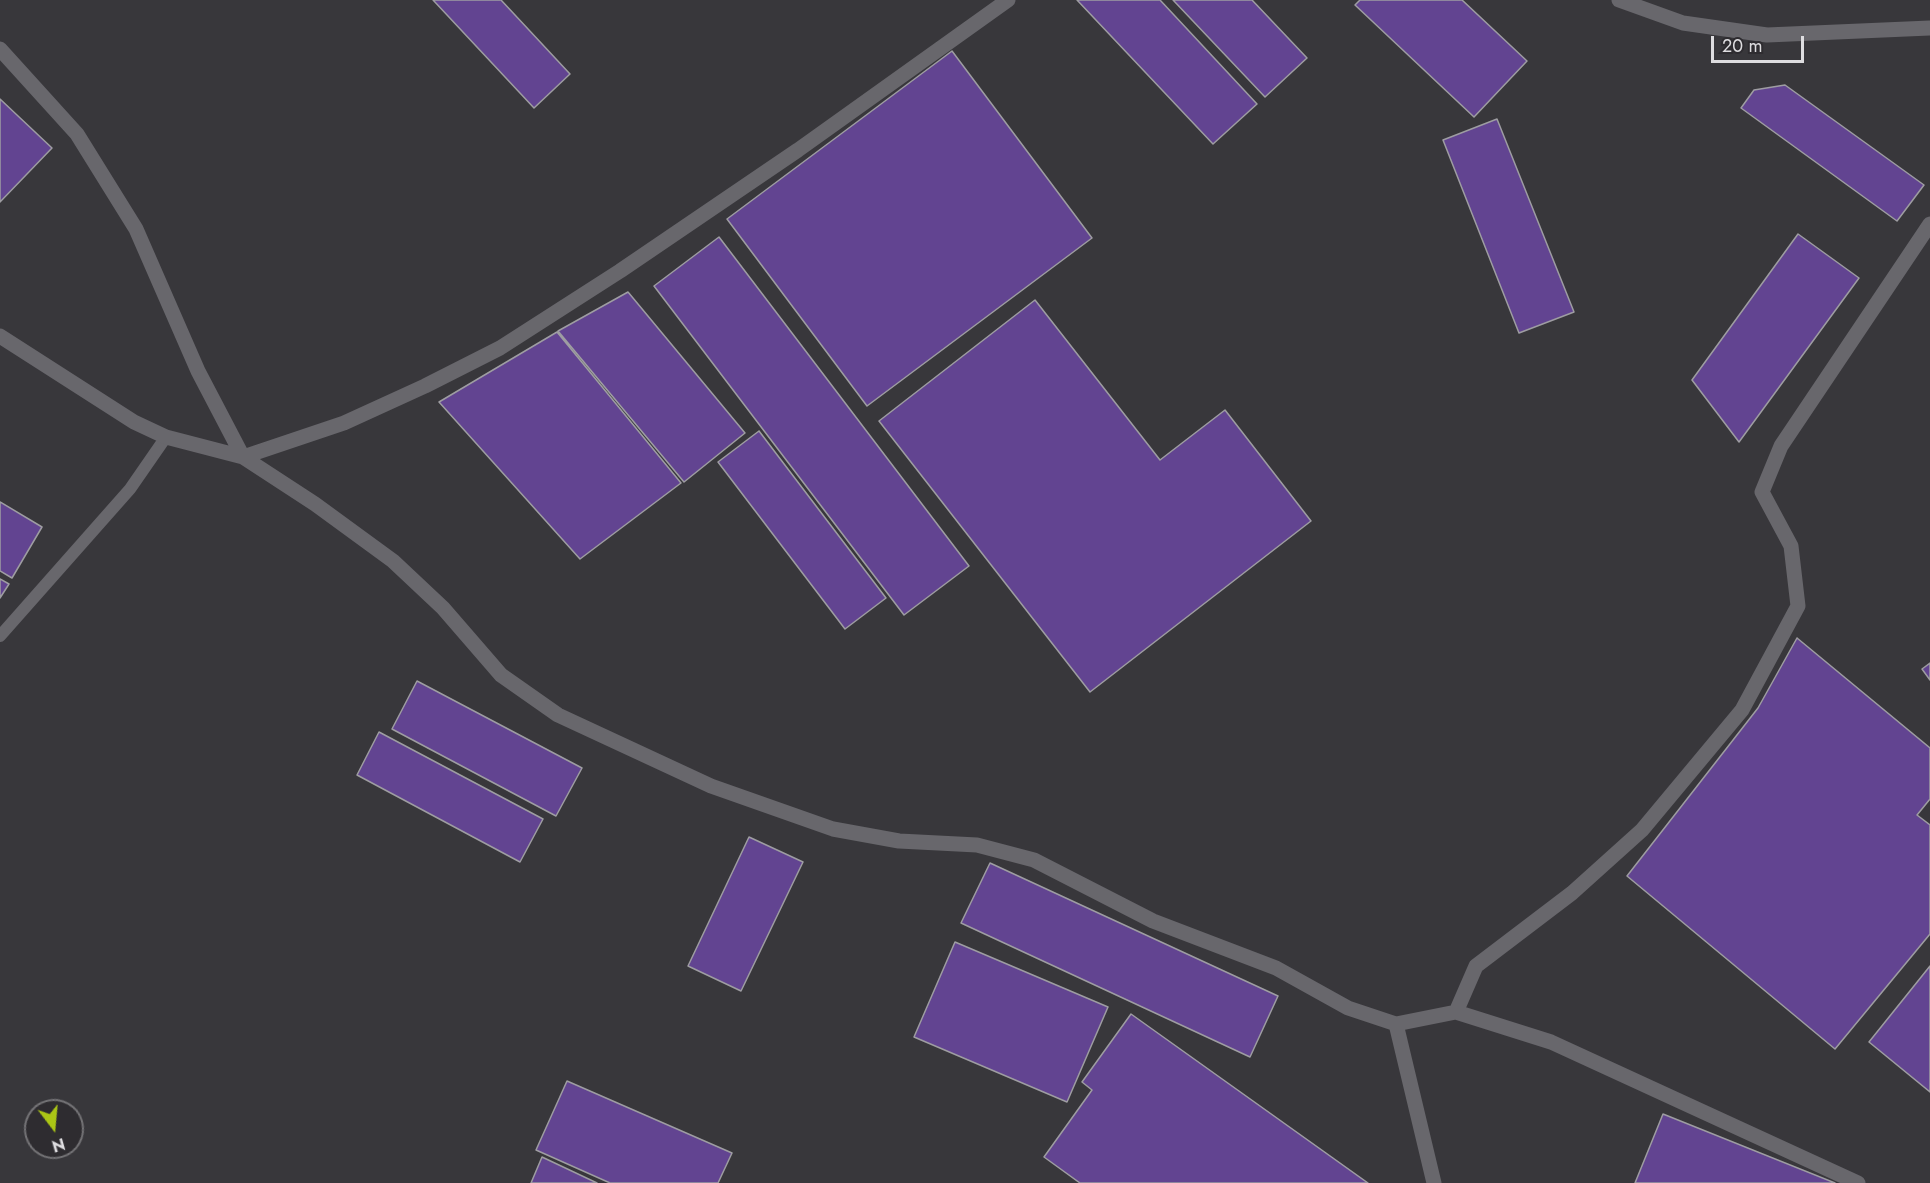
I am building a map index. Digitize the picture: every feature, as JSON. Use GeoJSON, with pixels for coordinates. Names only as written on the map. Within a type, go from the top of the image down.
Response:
{"type":"FeatureCollection","features":[{"type":"Feature","properties":{"kind":"street"},"geometry":{"type":"LineString","coordinates":[[243,457],[344,423],[500,348],[620,271],[798,150],[1008,0]]}},
{"type":"Feature","properties":{"kind":"street"},"geometry":{"type":"LineString","coordinates":[[1619,0],[1683,23],[1767,35],[1930,28]]}},
{"type":"Feature","properties":{"kind":"street"},"geometry":{"type":"LineString","coordinates":[[0,49],[77,134],[136,229],[198,371],[243,457]]}},
{"type":"Feature","properties":{"kind":"street"},"geometry":{"type":"LineString","coordinates":[[1456,1012],[1476,966],[1572,893],[1642,830],[1742,710],[1798,606],[1791,546],[1762,492],[1781,446],[1930,224]]}},
{"type":"Feature","properties":{"kind":"street"},"geometry":{"type":"LineString","coordinates":[[0,336],[134,422],[166,437],[243,457],[315,504],[393,561],[443,608],[501,675],[558,715],[711,786],[832,829],[899,841],[977,845],[1034,860],[1153,921],[1276,968],[1348,1008],[1396,1024],[1456,1012],[1551,1042],[1858,1183]]}},
{"type":"Feature","properties":{"kind":"street"},"geometry":{"type":"LineString","coordinates":[[1396,1024],[1434,1183]]}},
{"type":"Feature","properties":{"kind":"lane"},"geometry":{"type":"LineString","coordinates":[[0,636],[130,489],[166,437]]}},
{"type":"Feature","properties":{"kind":"building"},"geometry":{"type":"Polygon","coordinates":[[[433,0],[501,0],[570,74],[534,108],[433,0]]]}},
{"type":"Feature","properties":{"kind":"building"},"geometry":{"type":"Polygon","coordinates":[[[1077,0],[1160,0],[1257,104],[1213,144],[1077,0]]]}},
{"type":"Feature","properties":{"kind":"building"},"geometry":{"type":"Polygon","coordinates":[[[1173,0],[1252,0],[1307,58],[1265,97],[1173,0]]]}},
{"type":"Feature","properties":{"kind":"building"},"geometry":{"type":"Polygon","coordinates":[[[1360,0],[1462,0],[1527,61],[1474,117],[1355,5],[1360,0]]]}},
{"type":"Feature","properties":{"kind":"building"},"geometry":{"type":"Polygon","coordinates":[[[952,51],[1092,238],[867,406],[727,219],[952,51]]]}},
{"type":"Feature","properties":{"kind":"building"},"geometry":{"type":"Polygon","coordinates":[[[1785,85],[1924,185],[1897,221],[1741,108],[1754,90],[1785,85]]]}},
{"type":"Feature","properties":{"kind":"building"},"geometry":{"type":"Polygon","coordinates":[[[0,99],[52,148],[0,202],[0,99]]]}},
{"type":"Feature","properties":{"kind":"building"},"geometry":{"type":"Polygon","coordinates":[[[1497,119],[1574,312],[1519,333],[1443,140],[1497,119]]]}},
{"type":"Feature","properties":{"kind":"building"},"geometry":{"type":"Polygon","coordinates":[[[1798,234],[1859,278],[1739,442],[1692,380],[1798,234]]]}},
{"type":"Feature","properties":{"kind":"building"},"geometry":{"type":"Polygon","coordinates":[[[719,237],[969,566],[904,615],[654,286],[719,237]]]}},
{"type":"Feature","properties":{"kind":"building"},"geometry":{"type":"Polygon","coordinates":[[[628,292],[745,433],[684,482],[558,331],[628,292]]]}},
{"type":"Feature","properties":{"kind":"building"},"geometry":{"type":"Polygon","coordinates":[[[1035,300],[1160,460],[1225,410],[1311,521],[1090,692],[879,421],[1035,300]]]}},
{"type":"Feature","properties":{"kind":"building"},"geometry":{"type":"Polygon","coordinates":[[[557,332],[681,483],[580,559],[439,402],[557,332]]]}},
{"type":"Feature","properties":{"kind":"building"},"geometry":{"type":"Polygon","coordinates":[[[759,431],[886,598],[845,629],[718,462],[759,431]]]}},
{"type":"Feature","properties":{"kind":"building"},"geometry":{"type":"Polygon","coordinates":[[[0,502],[42,527],[12,578],[0,571],[0,502]]]}},
{"type":"Feature","properties":{"kind":"building"},"geometry":{"type":"Polygon","coordinates":[[[0,579],[9,584],[0,598],[0,579]]]}},
{"type":"Feature","properties":{"kind":"building"},"geometry":{"type":"Polygon","coordinates":[[[1797,638],[1930,748],[1930,799],[1917,815],[1930,825],[1930,934],[1835,1049],[1627,876],[1758,708],[1797,638]]]}},
{"type":"Feature","properties":{"kind":"building"},"geometry":{"type":"Polygon","coordinates":[[[1930,663],[1930,680],[1922,669],[1930,663]]]}},
{"type":"Feature","properties":{"kind":"building"},"geometry":{"type":"Polygon","coordinates":[[[417,681],[582,768],[556,816],[392,729],[417,681]]]}},
{"type":"Feature","properties":{"kind":"building"},"geometry":{"type":"Polygon","coordinates":[[[379,732],[543,819],[520,862],[357,775],[379,732]]]}},
{"type":"Feature","properties":{"kind":"building"},"geometry":{"type":"Polygon","coordinates":[[[749,837],[803,862],[741,991],[688,966],[749,837]]]}},
{"type":"Feature","properties":{"kind":"building"},"geometry":{"type":"Polygon","coordinates":[[[990,863],[1278,996],[1250,1057],[961,923],[990,863]]]}},
{"type":"Feature","properties":{"kind":"building"},"geometry":{"type":"Polygon","coordinates":[[[955,942],[1108,1007],[1067,1102],[914,1037],[955,942]]]}},
{"type":"Feature","properties":{"kind":"building"},"geometry":{"type":"Polygon","coordinates":[[[1930,966],[1930,1092],[1869,1042],[1930,966]]]}},
{"type":"Feature","properties":{"kind":"building"},"geometry":{"type":"Polygon","coordinates":[[[1131,1014],[1368,1183],[1080,1183],[1044,1157],[1092,1090],[1082,1082],[1131,1014]]]}},
{"type":"Feature","properties":{"kind":"building"},"geometry":{"type":"Polygon","coordinates":[[[567,1081],[732,1153],[718,1183],[610,1183],[536,1150],[567,1081]]]}},
{"type":"Feature","properties":{"kind":"building"},"geometry":{"type":"Polygon","coordinates":[[[1663,1114],[1835,1183],[1635,1183],[1663,1114]]]}},
{"type":"Feature","properties":{"kind":"building"},"geometry":{"type":"Polygon","coordinates":[[[542,1157],[597,1183],[531,1183],[542,1157]]]}}]}
